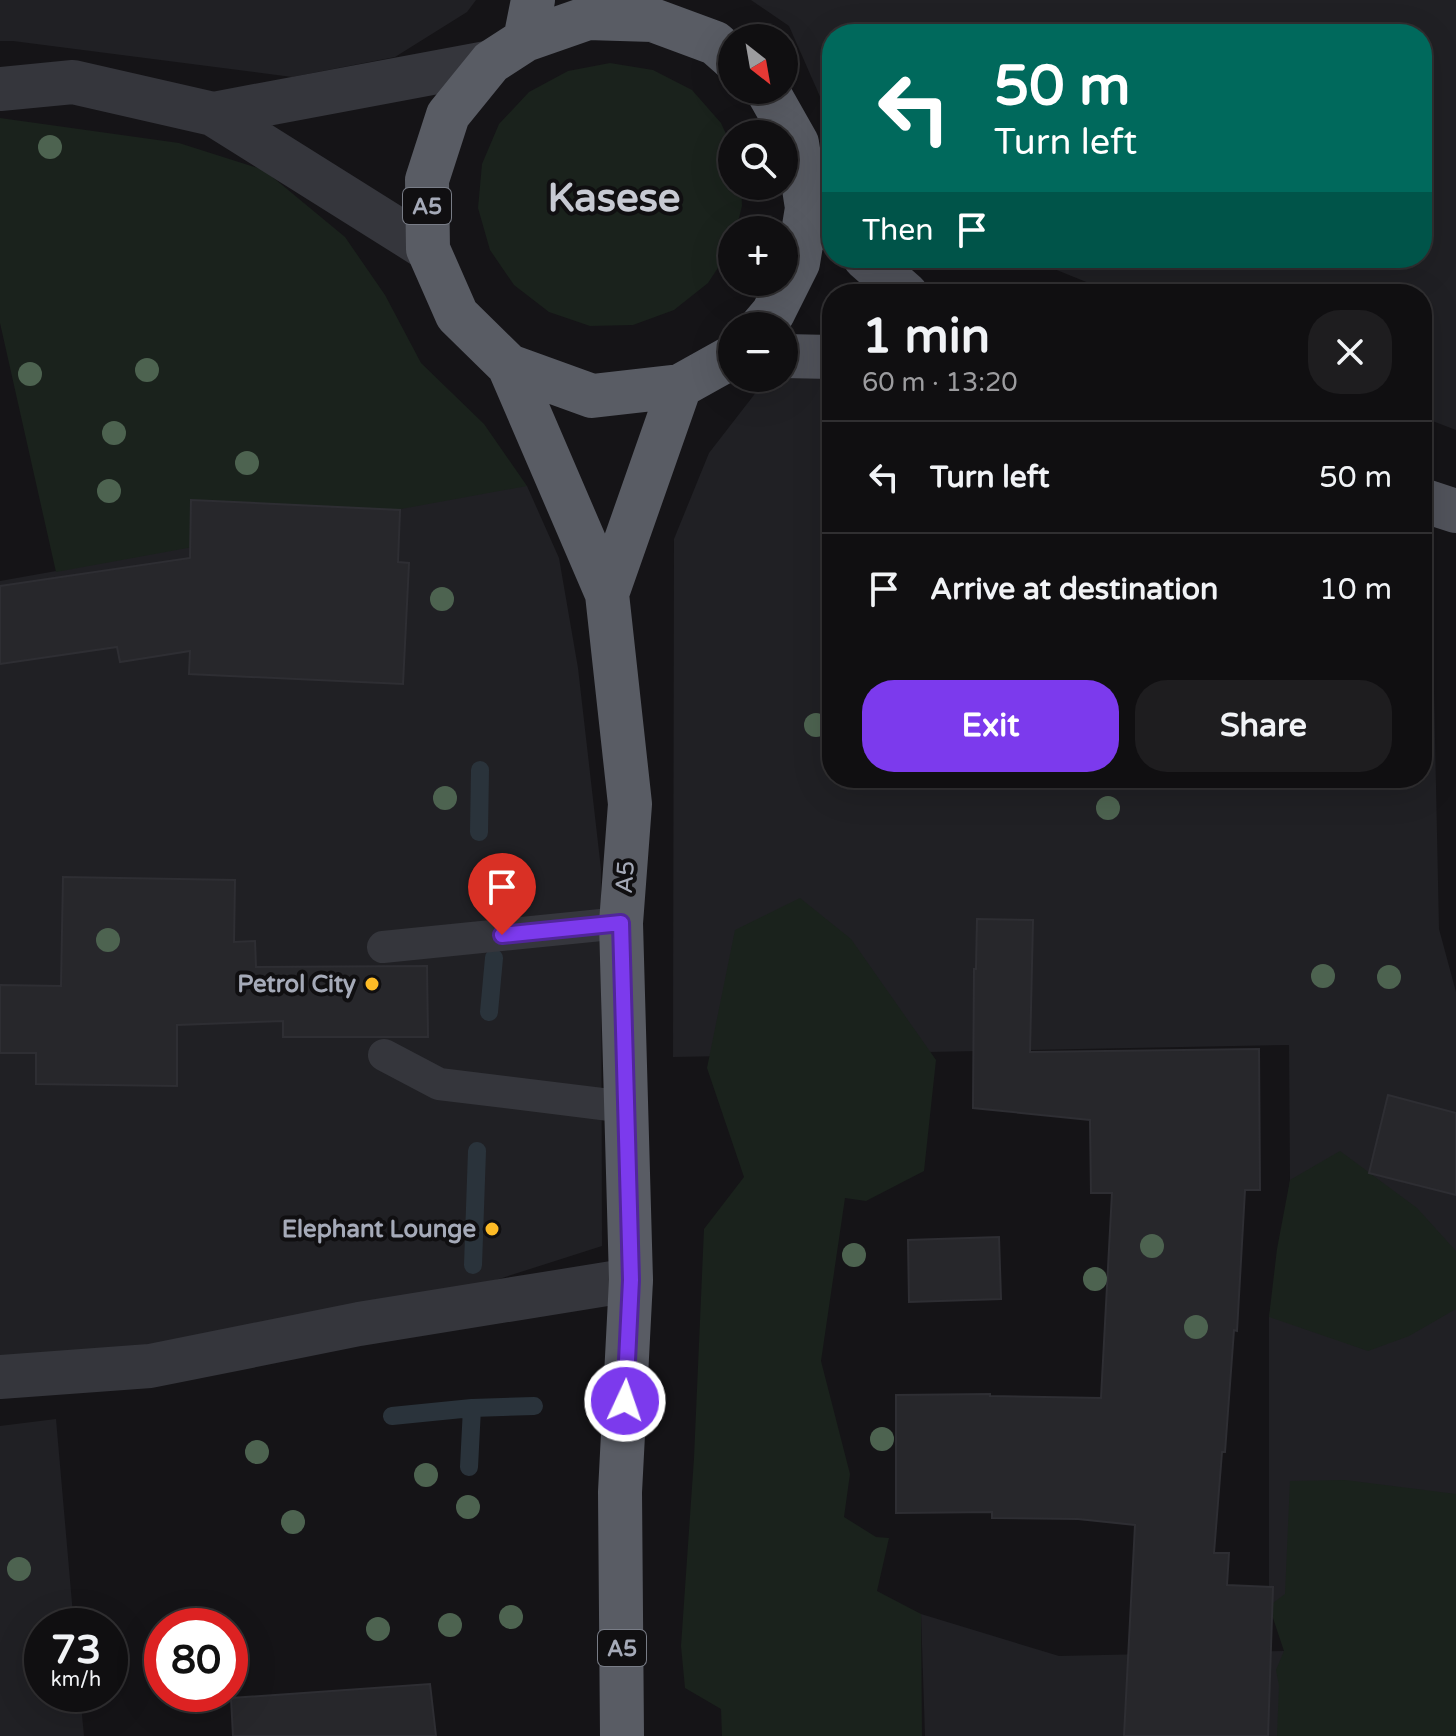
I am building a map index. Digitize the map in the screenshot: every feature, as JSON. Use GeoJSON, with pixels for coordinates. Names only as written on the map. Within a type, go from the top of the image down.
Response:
{"type":"FeatureCollection","features":[{"type":"Feature","properties":{"kind":"highway"},"geometry":{"type":"LineString","coordinates":[[686,0],[718,42]]}},
{"type":"Feature","properties":{"kind":"highway"},"geometry":{"type":"LineString","coordinates":[[516,34],[588,18],[653,20],[718,47]]}},
{"type":"Feature","properties":{"kind":"highway","name":"A5"},"geometry":{"type":"LineString","coordinates":[[516,34],[448,115],[427,180],[428,249],[457,315],[509,366],[607,594],[630,804],[621,923],[631,1280],[620,1492],[622,1736]]}},
{"type":"Feature","properties":{"kind":"highway"},"geometry":{"type":"LineString","coordinates":[[774,312],[820,219],[797,143],[775,104]]}},
{"type":"Feature","properties":{"kind":"highway","name":"A5"},"geometry":{"type":"LineString","coordinates":[[509,366],[592,396],[680,386],[718,365]]}},
{"type":"Feature","properties":{"kind":"highway","name":"A5"},"geometry":{"type":"LineString","coordinates":[[607,594],[680,386]]}},
{"type":"Feature","properties":{"kind":"main road"},"geometry":{"type":"LineString","coordinates":[[876,268],[895,284]]}},
{"type":"Feature","properties":{"kind":"main road"},"geometry":{"type":"LineString","coordinates":[[798,356],[822,357]]}},
{"type":"Feature","properties":{"kind":"main road"},"geometry":{"type":"LineString","coordinates":[[1432,503],[1456,511]]}},
{"type":"Feature","properties":{"kind":"street"},"geometry":{"type":"LineString","coordinates":[[213,114],[516,34]]}},
{"type":"Feature","properties":{"kind":"street"},"geometry":{"type":"LineString","coordinates":[[0,89],[73,82],[213,114],[428,249]]}},
{"type":"Feature","properties":{"kind":"street"},"geometry":{"type":"LineString","coordinates":[[0,1377],[150,1366],[359,1324],[631,1280]]}},
{"type":"Feature","properties":{"kind":"lane"},"geometry":{"type":"LineString","coordinates":[[383,947],[621,923]]}},
{"type":"Feature","properties":{"kind":"lane"},"geometry":{"type":"LineString","coordinates":[[384,1055],[439,1084],[626,1107]]}},
{"type":"Feature","properties":{"kind":"shaded area"},"geometry":{"type":"Polygon","coordinates":[[[0,0],[476,0],[467,12],[395,57],[292,77],[0,41],[0,0]]]}},
{"type":"Feature","properties":{"kind":"shaded area"},"geometry":{"type":"Polygon","coordinates":[[[751,0],[1456,0],[1456,430],[1432,421],[1432,284],[1091,284],[1052,268],[1432,268],[1432,24],[822,24],[822,101],[798,47],[798,24],[786,24],[751,0]]]}},
{"type":"Feature","properties":{"kind":"shaded area"},"geometry":{"type":"Polygon","coordinates":[[[610,63],[653,70],[692,90],[718,120],[718,200],[742,200],[740,216],[718,216],[718,268],[708,283],[674,310],[633,325],[590,326],[549,312],[514,285],[490,250],[478,208],[482,164],[499,124],[529,92],[568,71],[610,63]]]}},
{"type":"Feature","properties":{"kind":"shaded area"},"geometry":{"type":"Polygon","coordinates":[[[0,118],[179,143],[264,170],[345,237],[385,295],[421,363],[484,424],[527,486],[56,572],[0,323],[0,118]]]}},
{"type":"Feature","properties":{"kind":"shaded area"},"geometry":{"type":"Polygon","coordinates":[[[822,361],[822,788],[1432,788],[1432,595],[1439,929],[1456,992],[1456,1595],[1269,1606],[1269,1317],[1290,1180],[1289,1045],[673,1057],[674,539],[709,453],[756,392],[798,392],[798,372],[822,361]]]}},
{"type":"Feature","properties":{"kind":"shaded area"},"geometry":{"type":"Polygon","coordinates":[[[527,486],[559,558],[578,668],[601,869],[602,1246],[214,1370],[0,1364],[0,581],[56,571],[187,487],[527,486]]]}},
{"type":"Feature","properties":{"kind":"shaded area"},"geometry":{"type":"Polygon","coordinates":[[[800,898],[851,939],[936,1060],[924,1171],[866,1201],[845,1198],[821,1361],[850,1474],[844,1517],[876,1537],[889,1538],[877,1591],[921,1614],[922,1736],[722,1736],[721,1709],[685,1688],[681,1646],[694,1458],[704,1229],[744,1177],[707,1068],[735,930],[800,898]]]}},
{"type":"Feature","properties":{"kind":"shaded area"},"geometry":{"type":"Polygon","coordinates":[[[1340,1151],[1417,1208],[1456,1251],[1456,1309],[1409,1336],[1368,1351],[1269,1317],[1290,1180],[1340,1151]]]}},
{"type":"Feature","properties":{"kind":"shaded area"},"geometry":{"type":"Polygon","coordinates":[[[56,1419],[72,1608],[24,1608],[24,1712],[82,1712],[84,1736],[0,1736],[0,1426],[56,1419]]]}},
{"type":"Feature","properties":{"kind":"shaded area"},"geometry":{"type":"Polygon","coordinates":[[[1345,1480],[1456,1494],[1456,1736],[1277,1736],[1279,1686],[1276,1670],[1284,1651],[1269,1606],[1285,1594],[1290,1481],[1345,1480]]]}},
{"type":"Feature","properties":{"kind":"shaded area"},"geometry":{"type":"Polygon","coordinates":[[[921,1614],[1059,1656],[1284,1651],[1280,1736],[925,1736],[921,1614]]]}},
{"type":"Feature","properties":{"kind":"building"},"geometry":{"type":"Polygon","coordinates":[[[191,500],[400,510],[398,562],[409,563],[403,684],[189,674],[190,651],[120,662],[117,647],[0,664],[0,586],[190,558],[191,500]]]}},
{"type":"Feature","properties":{"kind":"building"},"geometry":{"type":"Polygon","coordinates":[[[63,877],[235,880],[234,942],[255,941],[256,967],[427,966],[428,1037],[283,1037],[283,1021],[177,1025],[177,1086],[36,1084],[36,1053],[0,1053],[0,985],[61,986],[63,877]]]}},
{"type":"Feature","properties":{"kind":"building"},"geometry":{"type":"Polygon","coordinates":[[[977,919],[1033,920],[1030,1052],[1259,1049],[1260,1190],[1245,1190],[1237,1331],[1234,1330],[1214,1553],[1229,1553],[1227,1585],[1273,1587],[1268,1736],[1124,1736],[1135,1525],[1078,1519],[992,1518],[992,1512],[896,1513],[896,1395],[1101,1398],[1112,1193],[1091,1193],[1090,1120],[973,1108],[977,919]]]}},
{"type":"Feature","properties":{"kind":"building"},"geometry":{"type":"Polygon","coordinates":[[[1388,1095],[1456,1113],[1456,1195],[1369,1173],[1388,1095]]]}},
{"type":"Feature","properties":{"kind":"building"},"geometry":{"type":"Polygon","coordinates":[[[999,1237],[1001,1299],[909,1302],[908,1240],[999,1237]]]}},
{"type":"Feature","properties":{"kind":"building"},"geometry":{"type":"Polygon","coordinates":[[[430,1684],[436,1736],[233,1736],[232,1712],[248,1712],[248,1697],[430,1684]]]}},
{"type":"Feature","properties":{"kind":"waterway"},"geometry":{"type":"LineString","coordinates":[[479,832],[480,770]]}},
{"type":"Feature","properties":{"kind":"waterway"},"geometry":{"type":"LineString","coordinates":[[489,1012],[494,958]]}},
{"type":"Feature","properties":{"kind":"waterway"},"geometry":{"type":"LineString","coordinates":[[473,1265],[477,1151]]}},
{"type":"Feature","properties":{"kind":"waterway"},"geometry":{"type":"LineString","coordinates":[[392,1416],[534,1406]]}},
{"type":"Feature","properties":{"kind":"waterway"},"geometry":{"type":"LineString","coordinates":[[469,1467],[472,1408]]}},
{"type":"Feature","properties":{"kind":"place","name":"Petrol City"},"geometry":{"type":"Point","coordinates":[372,984]}},
{"type":"Feature","properties":{"kind":"place","name":"Elephant Lounge"},"geometry":{"type":"Point","coordinates":[492,1229]}},
{"type":"Feature","properties":{"kind":"district","name":"Kasese"},"geometry":{"type":"Point","coordinates":[614,197]}},
{"type":"Feature","properties":{"kind":"route"},"geometry":{"type":"LineString","coordinates":[[502,935],[621,923],[631,1280],[625,1401]]}}]}
